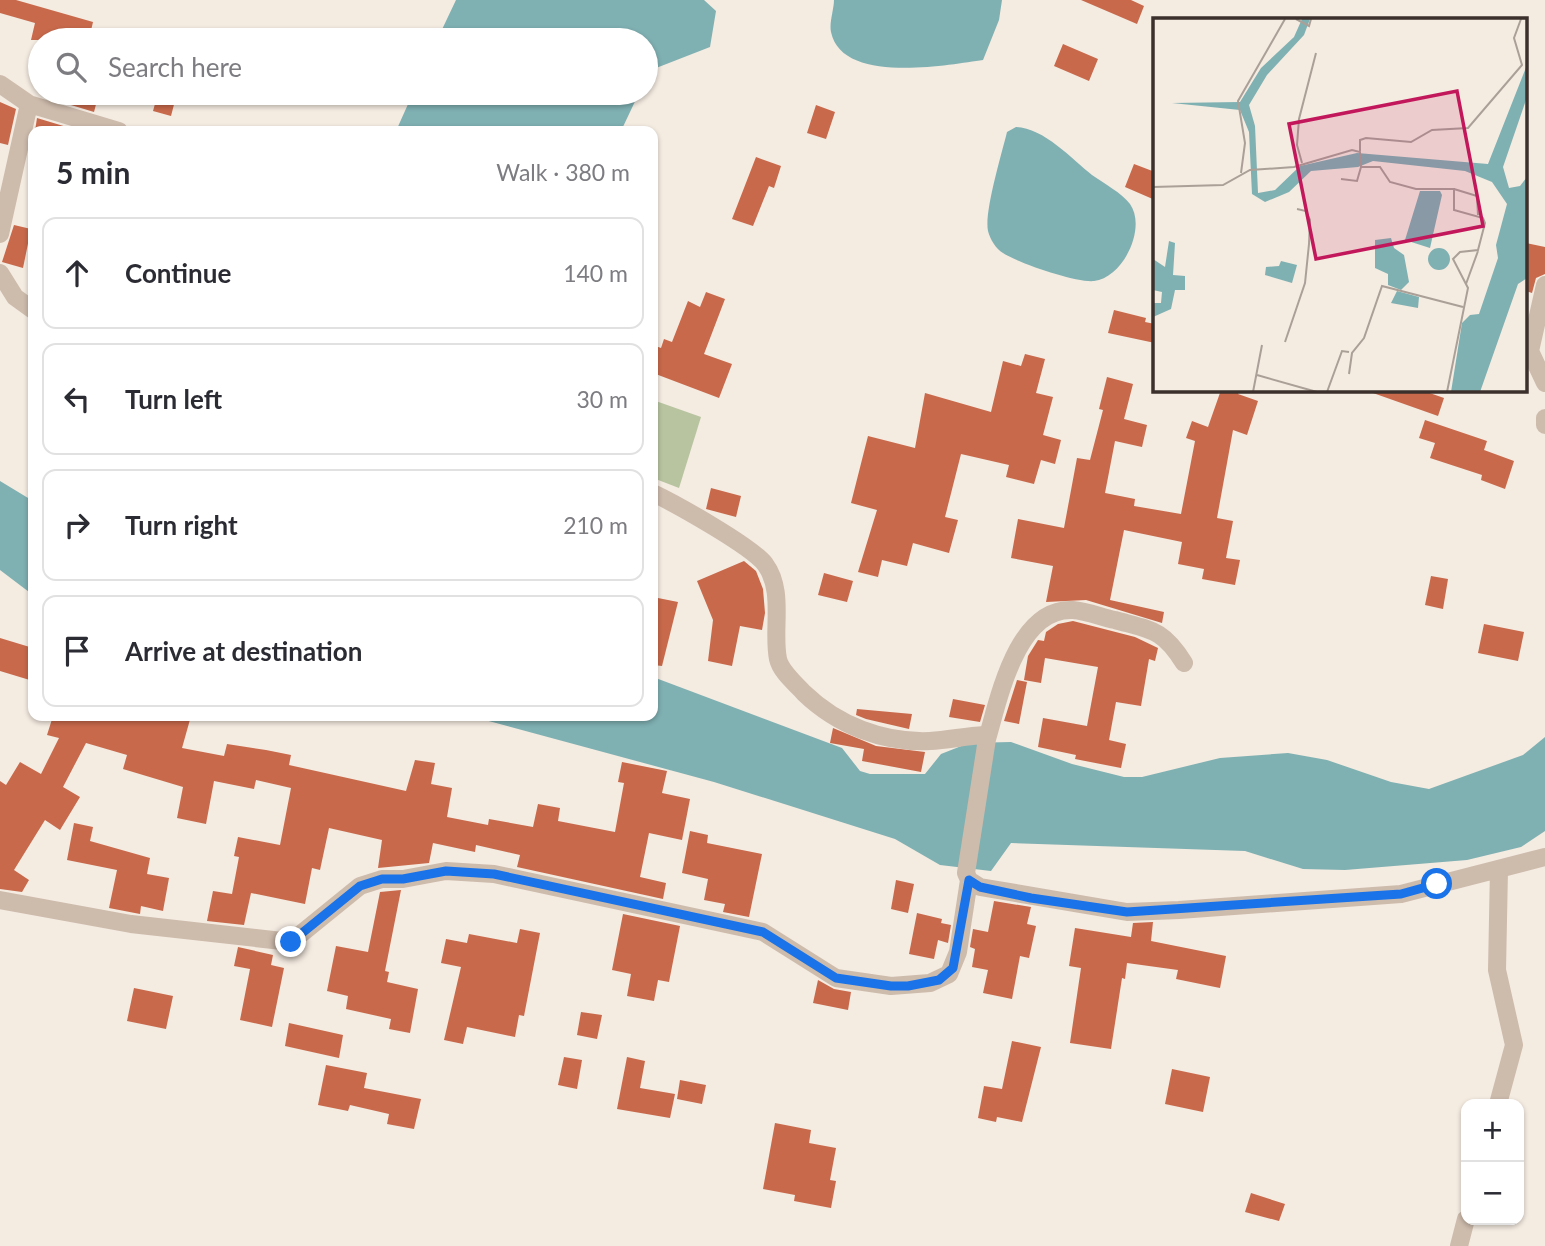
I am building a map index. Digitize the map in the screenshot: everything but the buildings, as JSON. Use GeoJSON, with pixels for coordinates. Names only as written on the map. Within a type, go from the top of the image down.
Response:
{"type":"FeatureCollection","features":[{"type":"Feature","properties":{"kind":"street"},"geometry":{"type":"LineString","coordinates":[[0,84],[28,103]]}},
{"type":"Feature","properties":{"kind":"street"},"geometry":{"type":"LineString","coordinates":[[0,234],[29,105]]}},
{"type":"Feature","properties":{"kind":"street"},"geometry":{"type":"LineString","coordinates":[[32,105],[102,126]]}},
{"type":"Feature","properties":{"kind":"street"},"geometry":{"type":"LineString","coordinates":[[0,273],[15,297],[28,306]]}},
{"type":"Feature","properties":{"kind":"street"},"geometry":{"type":"LineString","coordinates":[[1545,285],[1530,351],[1545,383]]}},
{"type":"Feature","properties":{"kind":"street"},"geometry":{"type":"LineString","coordinates":[[1545,418],[1545,425]]}},
{"type":"Feature","properties":{"kind":"street"},"geometry":{"type":"LineString","coordinates":[[658,496],[751,550],[767,566],[777,601],[778,661],[789,678],[831,715],[867,732],[896,739],[930,741],[984,735],[987,740]]}},
{"type":"Feature","properties":{"kind":"street"},"geometry":{"type":"LineString","coordinates":[[0,900],[131,924],[291,942],[360,886],[382,879],[403,879],[446,871],[494,874],[763,932],[836,978],[891,986],[930,983],[949,974],[958,952],[987,740],[1021,642],[1044,617],[1073,610],[1163,634],[1184,663]]}},
{"type":"Feature","properties":{"kind":"street"},"geometry":{"type":"LineString","coordinates":[[968,877],[980,887],[1031,898],[1127,912],[1401,894],[1545,857]]}},
{"type":"Feature","properties":{"kind":"street"},"geometry":{"type":"LineString","coordinates":[[1499,869],[1497,970],[1514,1045],[1499,1099]]}},
{"type":"Feature","properties":{"kind":"street"},"geometry":{"type":"LineString","coordinates":[[1459,1246],[1464,1225]]}},
{"type":"Feature","properties":{"kind":"green space"},"geometry":{"type":"Polygon","coordinates":[[[658,402],[701,417],[679,488],[658,480],[658,402]]]}},
{"type":"Feature","properties":{"kind":"water"},"geometry":{"type":"Polygon","coordinates":[[[456,0],[704,0],[716,11],[710,47],[658,67],[658,28],[443,28],[456,0]]]}},
{"type":"Feature","properties":{"kind":"water"},"geometry":{"type":"Polygon","coordinates":[[[834,0],[1002,0],[999,20],[983,60],[898,68],[854,59],[839,49],[831,32],[834,0]]]}},
{"type":"Feature","properties":{"kind":"water"},"geometry":{"type":"Polygon","coordinates":[[[408,105],[633,105],[623,126],[398,126],[408,105]]]}},
{"type":"Feature","properties":{"kind":"water"},"geometry":{"type":"Polygon","coordinates":[[[1016,127],[1047,138],[1130,204],[1135,214],[1134,238],[1123,262],[1105,278],[1086,281],[1048,272],[1003,253],[992,240],[987,222],[991,197],[1007,132],[1016,127]]]}},
{"type":"Feature","properties":{"kind":"water"},"geometry":{"type":"Polygon","coordinates":[[[0,481],[28,498],[28,591],[0,570],[0,481]]]}},
{"type":"Feature","properties":{"kind":"water"},"geometry":{"type":"Polygon","coordinates":[[[658,679],[842,748],[860,771],[870,774],[925,774],[941,754],[969,743],[1011,742],[1072,764],[1124,777],[1142,777],[1220,758],[1288,753],[1327,760],[1391,782],[1429,789],[1523,755],[1545,737],[1545,831],[1521,847],[1467,860],[1345,870],[1303,869],[1245,851],[1011,843],[991,871],[940,865],[895,839],[714,782],[488,721],[658,721],[658,679]]]}},
{"type":"Feature","properties":{"kind":"route"},"geometry":{"type":"LineString","coordinates":[[291,942],[302,936],[360,886],[382,879],[403,879],[446,871],[494,874],[763,932],[781,946],[836,978],[908,986],[939,980],[953,968],[969,880],[980,887],[1031,898],[1127,912],[1401,894],[1437,884]]}}]}
